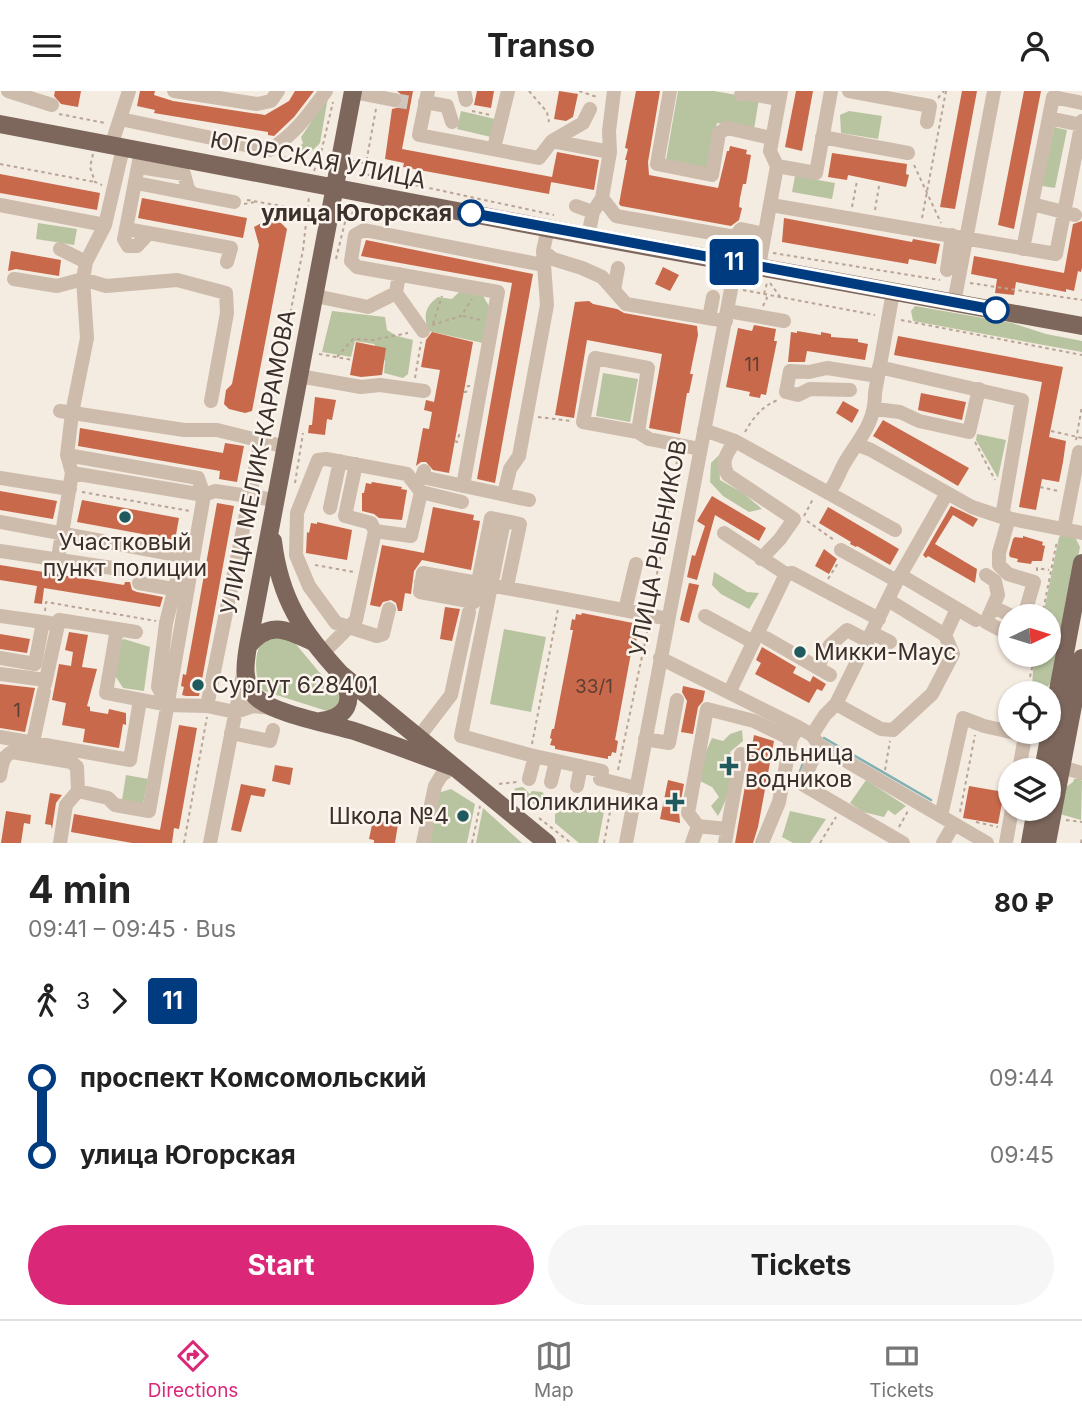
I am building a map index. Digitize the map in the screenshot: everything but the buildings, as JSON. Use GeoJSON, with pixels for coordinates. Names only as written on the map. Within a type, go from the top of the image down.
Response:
{"type":"FeatureCollection","features":[{"type":"Feature","properties":{"kind":"main road","name":"УЛИЦА МЕЛИК-КАРАМОВА"},"geometry":{"type":"LineString","coordinates":[[244,666],[299,376],[316,296],[338,216],[335,187],[353,91]]}},
{"type":"Feature","properties":{"kind":"main road","name":"ЮГОРСКАЯ УЛИЦА"},"geometry":{"type":"LineString","coordinates":[[0,124],[110,145],[140,159],[335,187],[736,263],[763,273],[893,292],[1082,326]]}},
{"type":"Feature","properties":{"kind":"main road"},"geometry":{"type":"LineString","coordinates":[[271,524],[278,575],[284,594],[317,648],[341,674],[547,843]]}},
{"type":"Feature","properties":{"kind":"main road"},"geometry":{"type":"LineString","coordinates":[[1054,681],[1082,563]]}},
{"type":"Feature","properties":{"kind":"main road"},"geometry":{"type":"LineString","coordinates":[[248,646],[261,634],[274,629],[293,633],[317,648]]}},
{"type":"Feature","properties":{"kind":"main road"},"geometry":{"type":"LineString","coordinates":[[1061,683],[1082,658]]}},
{"type":"Feature","properties":{"kind":"main road"},"geometry":{"type":"LineString","coordinates":[[244,666],[253,693],[274,708],[321,721],[392,751],[453,767]]}},
{"type":"Feature","properties":{"kind":"main road"},"geometry":{"type":"LineString","coordinates":[[321,721],[342,715],[347,707],[347,685],[341,674]]}},
{"type":"Feature","properties":{"kind":"main road"},"geometry":{"type":"LineString","coordinates":[[1030,843],[1034,821]]}},
{"type":"Feature","properties":{"kind":"main road"},"geometry":{"type":"LineString","coordinates":[[1047,843],[1048,821]]}},
{"type":"Feature","properties":{"kind":"street"},"geometry":{"type":"LineString","coordinates":[[58,558],[72,473],[67,456],[66,412],[87,338],[83,279],[86,262],[105,225],[113,190],[110,145],[129,91]]}},
{"type":"Feature","properties":{"kind":"street"},"geometry":{"type":"LineString","coordinates":[[174,91],[257,104],[271,100],[278,91]]}},
{"type":"Feature","properties":{"kind":"street"},"geometry":{"type":"LineString","coordinates":[[120,119],[270,150],[301,125],[326,91]]}},
{"type":"Feature","properties":{"kind":"street"},"geometry":{"type":"LineString","coordinates":[[353,91],[394,100]]}},
{"type":"Feature","properties":{"kind":"street"},"geometry":{"type":"LineString","coordinates":[[494,148],[508,91]]}},
{"type":"Feature","properties":{"kind":"street"},"geometry":{"type":"LineString","coordinates":[[670,91],[657,164],[712,175],[719,133],[727,128],[771,138]]}},
{"type":"Feature","properties":{"kind":"street"},"geometry":{"type":"LineString","coordinates":[[777,166],[816,173],[831,91]]}},
{"type":"Feature","properties":{"kind":"street"},"geometry":{"type":"LineString","coordinates":[[849,91],[930,106],[927,122]]}},
{"type":"Feature","properties":{"kind":"street"},"geometry":{"type":"LineString","coordinates":[[954,303],[994,91]]}},
{"type":"Feature","properties":{"kind":"street"},"geometry":{"type":"LineString","coordinates":[[14,92],[52,104]]}},
{"type":"Feature","properties":{"kind":"street"},"geometry":{"type":"LineString","coordinates":[[741,95],[744,93],[779,98]]}},
{"type":"Feature","properties":{"kind":"street"},"geometry":{"type":"LineString","coordinates":[[588,236],[593,212],[601,198],[610,152],[609,131],[614,95]]}},
{"type":"Feature","properties":{"kind":"street"},"geometry":{"type":"LineString","coordinates":[[1023,249],[1053,97],[1082,103]]}},
{"type":"Feature","properties":{"kind":"street"},"geometry":{"type":"LineString","coordinates":[[763,273],[765,234],[777,166],[770,151],[771,138],[779,98]]}},
{"type":"Feature","properties":{"kind":"street"},"geometry":{"type":"LineString","coordinates":[[760,103],[779,98]]}},
{"type":"Feature","properties":{"kind":"street"},"geometry":{"type":"LineString","coordinates":[[452,123],[447,106],[422,100],[419,135],[539,158],[552,141],[583,123],[593,103]]}},
{"type":"Feature","properties":{"kind":"street"},"geometry":{"type":"LineString","coordinates":[[771,205],[1056,254],[1070,214],[1082,123],[1049,118]]}},
{"type":"Feature","properties":{"kind":"street"},"geometry":{"type":"LineString","coordinates":[[822,137],[908,153]]}},
{"type":"Feature","properties":{"kind":"street"},"geometry":{"type":"LineString","coordinates":[[552,141],[610,152]]}},
{"type":"Feature","properties":{"kind":"street"},"geometry":{"type":"LineString","coordinates":[[192,193],[188,189],[184,174],[140,159],[126,229],[231,248],[227,263]]}},
{"type":"Feature","properties":{"kind":"street"},"geometry":{"type":"LineString","coordinates":[[136,183],[238,201]]}},
{"type":"Feature","properties":{"kind":"street"},"geometry":{"type":"LineString","coordinates":[[601,198],[616,216],[735,237],[741,229],[765,234]]}},
{"type":"Feature","properties":{"kind":"street"},"geometry":{"type":"LineString","coordinates":[[1032,204],[1070,214]]}},
{"type":"Feature","properties":{"kind":"street"},"geometry":{"type":"LineString","coordinates":[[0,205],[105,225]]}},
{"type":"Feature","properties":{"kind":"street"},"geometry":{"type":"LineString","coordinates":[[576,206],[593,212]]}},
{"type":"Feature","properties":{"kind":"street"},"geometry":{"type":"LineString","coordinates":[[433,475],[463,486],[516,495],[510,469],[519,456],[547,305],[544,256],[548,228]]}},
{"type":"Feature","properties":{"kind":"street"},"geometry":{"type":"LineString","coordinates":[[463,486],[498,292],[476,288],[446,289],[399,274],[357,267],[351,261],[355,235],[364,230],[538,264],[544,256]]}},
{"type":"Feature","properties":{"kind":"street"},"geometry":{"type":"LineString","coordinates":[[947,270],[949,234]]}},
{"type":"Feature","properties":{"kind":"street"},"geometry":{"type":"LineString","coordinates":[[60,249],[86,262]]}},
{"type":"Feature","properties":{"kind":"street"},"geometry":{"type":"LineString","coordinates":[[544,256],[602,277],[626,304],[709,318],[727,316],[784,321]]}},
{"type":"Feature","properties":{"kind":"street","name":"УЛИЦА РЫБНИКОВ"},"geometry":{"type":"LineString","coordinates":[[626,843],[736,263]]}},
{"type":"Feature","properties":{"kind":"street"},"geometry":{"type":"LineString","coordinates":[[614,290],[618,268]]}},
{"type":"Feature","properties":{"kind":"street"},"geometry":{"type":"LineString","coordinates":[[396,293],[399,274]]}},
{"type":"Feature","properties":{"kind":"street"},"geometry":{"type":"LineString","coordinates":[[13,279],[57,286],[83,279],[106,286],[177,280],[226,293],[227,313],[211,401]]}},
{"type":"Feature","properties":{"kind":"street"},"geometry":{"type":"LineString","coordinates":[[823,491],[836,485],[839,473],[858,445],[875,409],[893,292]]}},
{"type":"Feature","properties":{"kind":"street"},"geometry":{"type":"LineString","coordinates":[[316,296],[368,307],[396,293]]}},
{"type":"Feature","properties":{"kind":"street"},"geometry":{"type":"LineString","coordinates":[[396,293],[428,328]]}},
{"type":"Feature","properties":{"kind":"street"},"geometry":{"type":"LineString","coordinates":[[709,318],[713,297]]}},
{"type":"Feature","properties":{"kind":"street"},"geometry":{"type":"LineString","coordinates":[[638,432],[648,368],[595,358],[583,422],[638,432],[649,439],[700,449]]}},
{"type":"Feature","properties":{"kind":"street"},"geometry":{"type":"LineString","coordinates":[[850,390],[810,389],[798,394],[786,392],[790,371],[809,372],[827,368],[879,372],[979,389],[1023,400],[1005,499],[999,565],[1008,574],[1034,582],[1028,604]]}},
{"type":"Feature","properties":{"kind":"street"},"geometry":{"type":"LineString","coordinates":[[299,376],[361,387],[417,386]]}},
{"type":"Feature","properties":{"kind":"street"},"geometry":{"type":"LineString","coordinates":[[875,409],[900,412],[919,421],[969,432],[979,389]]}},
{"type":"Feature","properties":{"kind":"street"},"geometry":{"type":"LineString","coordinates":[[66,412],[184,430],[217,430],[286,447]]}},
{"type":"Feature","properties":{"kind":"street"},"geometry":{"type":"LineString","coordinates":[[705,430],[736,442],[895,530]]}},
{"type":"Feature","properties":{"kind":"street"},"geometry":{"type":"LineString","coordinates":[[207,706],[249,496],[263,441]]}},
{"type":"Feature","properties":{"kind":"street"},"geometry":{"type":"LineString","coordinates":[[736,442],[724,458],[723,467],[727,475],[794,519],[761,559]]}},
{"type":"Feature","properties":{"kind":"street"},"geometry":{"type":"LineString","coordinates":[[858,445],[972,507],[1005,518],[1082,533]]}},
{"type":"Feature","properties":{"kind":"street"},"geometry":{"type":"LineString","coordinates":[[1064,529],[1081,445]]}},
{"type":"Feature","properties":{"kind":"street"},"geometry":{"type":"LineString","coordinates":[[67,456],[198,478],[204,495],[149,811],[115,805],[108,797],[78,791]]}},
{"type":"Feature","properties":{"kind":"street"},"geometry":{"type":"LineString","coordinates":[[388,609],[383,634],[377,636],[349,628],[336,622],[309,586],[299,562],[295,537],[297,513],[318,460],[340,461],[407,474],[421,492],[462,502]]}},
{"type":"Feature","properties":{"kind":"street"},"geometry":{"type":"LineString","coordinates":[[330,508],[340,461]]}},
{"type":"Feature","properties":{"kind":"street"},"geometry":{"type":"LineString","coordinates":[[317,648],[349,628],[356,620],[375,531],[370,523],[345,516],[356,464]]}},
{"type":"Feature","properties":{"kind":"street"},"geometry":{"type":"LineString","coordinates":[[72,473],[204,495],[215,491],[275,500]]}},
{"type":"Feature","properties":{"kind":"street"},"geometry":{"type":"LineString","coordinates":[[0,478],[70,489]]}},
{"type":"Feature","properties":{"kind":"street"},"geometry":{"type":"LineString","coordinates":[[375,531],[411,536],[421,492]]}},
{"type":"Feature","properties":{"kind":"street"},"geometry":{"type":"LineString","coordinates":[[898,840],[802,784],[825,715],[835,704],[898,578],[947,493]]}},
{"type":"Feature","properties":{"kind":"street"},"geometry":{"type":"LineString","coordinates":[[507,586],[520,524],[504,521],[483,588],[461,736],[532,756],[602,771],[599,785],[615,783],[636,788]]}},
{"type":"Feature","properties":{"kind":"street"},"geometry":{"type":"LineString","coordinates":[[0,522],[193,558]]}},
{"type":"Feature","properties":{"kind":"street"},"geometry":{"type":"LineString","coordinates":[[724,533],[786,574],[792,573],[879,619]]}},
{"type":"Feature","properties":{"kind":"street"},"geometry":{"type":"LineString","coordinates":[[0,551],[119,569]]}},
{"type":"Feature","properties":{"kind":"street"},"geometry":{"type":"LineString","coordinates":[[842,551],[976,620]]}},
{"type":"Feature","properties":{"kind":"street"},"geometry":{"type":"LineString","coordinates":[[168,705],[158,687],[166,623],[177,579],[193,558]]}},
{"type":"Feature","properties":{"kind":"street"},"geometry":{"type":"LineString","coordinates":[[625,610],[636,564]]}},
{"type":"Feature","properties":{"kind":"street"},"geometry":{"type":"LineString","coordinates":[[730,691],[746,670],[786,574]]}},
{"type":"Feature","properties":{"kind":"street"},"geometry":{"type":"LineString","coordinates":[[986,575],[995,581],[998,594],[986,622],[998,628]]}},
{"type":"Feature","properties":{"kind":"street"},"geometry":{"type":"LineString","coordinates":[[421,582],[483,588],[507,586],[668,619]]}},
{"type":"Feature","properties":{"kind":"street"},"geometry":{"type":"LineString","coordinates":[[139,583],[173,589]]}},
{"type":"Feature","properties":{"kind":"street"},"geometry":{"type":"LineString","coordinates":[[835,704],[881,729],[893,730],[932,694],[953,654],[945,635],[888,600]]}},
{"type":"Feature","properties":{"kind":"street"},"geometry":{"type":"LineString","coordinates":[[993,607],[998,609]]}},
{"type":"Feature","properties":{"kind":"street"},"geometry":{"type":"LineString","coordinates":[[945,635],[957,609]]}},
{"type":"Feature","properties":{"kind":"street"},"geometry":{"type":"LineString","coordinates":[[418,738],[451,695],[469,612]]}},
{"type":"Feature","properties":{"kind":"street"},"geometry":{"type":"LineString","coordinates":[[0,616],[50,623],[59,620],[136,632]]}},
{"type":"Feature","properties":{"kind":"street"},"geometry":{"type":"LineString","coordinates":[[705,617],[830,675]]}},
{"type":"Feature","properties":{"kind":"street"},"geometry":{"type":"LineString","coordinates":[[33,742],[59,620]]}},
{"type":"Feature","properties":{"kind":"street"},"geometry":{"type":"LineString","coordinates":[[0,658],[36,664],[43,622]]}},
{"type":"Feature","properties":{"kind":"street"},"geometry":{"type":"LineString","coordinates":[[117,629],[106,693],[168,705],[207,706],[235,712],[253,706],[274,708]]}},
{"type":"Feature","properties":{"kind":"street"},"geometry":{"type":"LineString","coordinates":[[817,667],[830,645],[847,630],[890,642]]}},
{"type":"Feature","properties":{"kind":"street"},"geometry":{"type":"LineString","coordinates":[[660,658],[730,691],[795,733]]}},
{"type":"Feature","properties":{"kind":"street","name":"УЛИЦА МЕЛИК-КАРАМОВА"},"geometry":{"type":"LineString","coordinates":[[211,843],[244,666]]}},
{"type":"Feature","properties":{"kind":"street"},"geometry":{"type":"LineString","coordinates":[[0,674],[45,685]]}},
{"type":"Feature","properties":{"kind":"street"},"geometry":{"type":"LineString","coordinates":[[0,737],[130,760],[140,700]]}},
{"type":"Feature","properties":{"kind":"street"},"geometry":{"type":"LineString","coordinates":[[645,739],[669,743],[677,700]]}},
{"type":"Feature","properties":{"kind":"street"},"geometry":{"type":"LineString","coordinates":[[741,754],[726,836],[698,826],[688,813],[707,709],[816,740],[987,843]]}},
{"type":"Feature","properties":{"kind":"street"},"geometry":{"type":"LineString","coordinates":[[943,843],[951,819],[963,718],[983,731],[998,732]]}},
{"type":"Feature","properties":{"kind":"street"},"geometry":{"type":"LineString","coordinates":[[231,733],[270,741],[273,730]]}},
{"type":"Feature","properties":{"kind":"street"},"geometry":{"type":"LineString","coordinates":[[762,843],[779,802],[795,733]]}},
{"type":"Feature","properties":{"kind":"street"},"geometry":{"type":"LineString","coordinates":[[0,776],[3,761],[7,754],[12,752],[71,762],[77,767],[78,791],[66,805],[62,843]]}},
{"type":"Feature","properties":{"kind":"street"},"geometry":{"type":"LineString","coordinates":[[530,779],[532,756]]}},
{"type":"Feature","properties":{"kind":"street"},"geometry":{"type":"LineString","coordinates":[[551,782],[556,761]]}},
{"type":"Feature","properties":{"kind":"street"},"geometry":{"type":"LineString","coordinates":[[577,786],[581,766]]}},
{"type":"Feature","properties":{"kind":"street"},"geometry":{"type":"LineString","coordinates":[[424,843],[435,786],[441,776],[453,767]]}},
{"type":"Feature","properties":{"kind":"street"},"geometry":{"type":"LineString","coordinates":[[1061,770],[1082,773]]}},
{"type":"Feature","properties":{"kind":"street"},"geometry":{"type":"LineString","coordinates":[[1006,843],[1010,821]]}},
{"type":"Feature","properties":{"kind":"street"},"geometry":{"type":"LineString","coordinates":[[692,843],[698,826]]}},
{"type":"Feature","properties":{"kind":"path"},"geometry":{"type":"LineString","coordinates":[[263,441],[303,250],[312,183],[335,91]]}},
{"type":"Feature","properties":{"kind":"path"},"geometry":{"type":"LineString","coordinates":[[529,91],[547,111],[549,123]]}},
{"type":"Feature","properties":{"kind":"path"},"geometry":{"type":"LineString","coordinates":[[579,91],[593,103],[614,95]]}},
{"type":"Feature","properties":{"kind":"path"},"geometry":{"type":"LineString","coordinates":[[920,229],[946,91]]}},
{"type":"Feature","properties":{"kind":"path"},"geometry":{"type":"LineString","coordinates":[[467,101],[502,118]]}},
{"type":"Feature","properties":{"kind":"path"},"geometry":{"type":"LineString","coordinates":[[95,182],[90,167],[110,145]]}},
{"type":"Feature","properties":{"kind":"path"},"geometry":{"type":"LineString","coordinates":[[908,153],[949,234]]}},
{"type":"Feature","properties":{"kind":"path"},"geometry":{"type":"LineString","coordinates":[[0,164],[95,182],[113,190]]}},
{"type":"Feature","properties":{"kind":"path"},"geometry":{"type":"LineString","coordinates":[[850,218],[857,181]]}},
{"type":"Feature","properties":{"kind":"path"},"geometry":{"type":"LineString","coordinates":[[874,222],[879,186]]}},
{"type":"Feature","properties":{"kind":"path"},"geometry":{"type":"LineString","coordinates":[[360,193],[356,210],[364,219]]}},
{"type":"Feature","properties":{"kind":"path"},"geometry":{"type":"LineString","coordinates":[[238,201],[338,216]]}},
{"type":"Feature","properties":{"kind":"path"},"geometry":{"type":"LineString","coordinates":[[763,273],[782,299]]}},
{"type":"Feature","properties":{"kind":"path"},"geometry":{"type":"LineString","coordinates":[[732,287],[782,299],[1082,355]]}},
{"type":"Feature","properties":{"kind":"path"},"geometry":{"type":"LineString","coordinates":[[461,316],[476,288]]}},
{"type":"Feature","properties":{"kind":"path"},"geometry":{"type":"LineString","coordinates":[[417,386],[428,328],[446,289]]}},
{"type":"Feature","properties":{"kind":"path"},"geometry":{"type":"LineString","coordinates":[[337,357],[353,339],[373,340],[428,328],[461,316],[493,323]]}},
{"type":"Feature","properties":{"kind":"path"},"geometry":{"type":"LineString","coordinates":[[318,353],[353,360]]}},
{"type":"Feature","properties":{"kind":"path"},"geometry":{"type":"LineString","coordinates":[[736,442],[753,418],[771,403],[785,398]]}},
{"type":"Feature","properties":{"kind":"path"},"geometry":{"type":"LineString","coordinates":[[549,418],[566,421]]}},
{"type":"Feature","properties":{"kind":"path"},"geometry":{"type":"LineString","coordinates":[[1051,431],[1081,445]]}},
{"type":"Feature","properties":{"kind":"path"},"geometry":{"type":"LineString","coordinates":[[969,432],[1005,499]]}},
{"type":"Feature","properties":{"kind":"path"},"geometry":{"type":"LineString","coordinates":[[604,843],[650,615],[680,446]]}},
{"type":"Feature","properties":{"kind":"path"},"geometry":{"type":"LineString","coordinates":[[1040,487],[1066,493]]}},
{"type":"Feature","properties":{"kind":"path"},"geometry":{"type":"LineString","coordinates":[[70,489],[201,513]]}},
{"type":"Feature","properties":{"kind":"path"},"geometry":{"type":"LineString","coordinates":[[822,589],[842,551],[835,541],[804,518],[823,491]]}},
{"type":"Feature","properties":{"kind":"path"},"geometry":{"type":"LineString","coordinates":[[299,562],[365,575]]}},
{"type":"Feature","properties":{"kind":"path"},"geometry":{"type":"LineString","coordinates":[[1037,568],[1052,570]]}},
{"type":"Feature","properties":{"kind":"path"},"geometry":{"type":"LineString","coordinates":[[532,756],[561,597]]}},
{"type":"Feature","properties":{"kind":"path"},"geometry":{"type":"LineString","coordinates":[[43,622],[46,602],[166,623]]}},
{"type":"Feature","properties":{"kind":"path"},"geometry":{"type":"LineString","coordinates":[[184,843],[208,719],[207,706]]}},
{"type":"Feature","properties":{"kind":"path"},"geometry":{"type":"LineString","coordinates":[[884,772],[893,730]]}},
{"type":"Feature","properties":{"kind":"path"},"geometry":{"type":"LineString","coordinates":[[951,819],[975,730],[983,731]]}},
{"type":"Feature","properties":{"kind":"path"},"geometry":{"type":"LineString","coordinates":[[898,840],[914,800]]}},
{"type":"Feature","properties":{"kind":"path"},"geometry":{"type":"LineString","coordinates":[[472,843],[481,807]]}},
{"type":"Feature","properties":{"kind":"path"},"geometry":{"type":"LineString","coordinates":[[820,843],[841,807]]}},
{"type":"Feature","properties":{"kind":"path"},"geometry":{"type":"LineString","coordinates":[[971,822],[1002,827]]}},
{"type":"Feature","properties":{"kind":"path"},"geometry":{"type":"LineString","coordinates":[[1081,843],[1082,837]]}},
{"type":"Feature","properties":{"kind":"green space"},"geometry":{"type":"Polygon","coordinates":[[[678,91],[714,91],[759,99],[754,129],[717,123],[708,168],[666,160],[678,91]]]}},
{"type":"Feature","properties":{"kind":"green space"},"geometry":{"type":"Polygon","coordinates":[[[328,97],[320,143],[309,154],[294,152],[303,143],[301,137],[328,97]]]}},
{"type":"Feature","properties":{"kind":"green space"},"geometry":{"type":"Polygon","coordinates":[[[461,111],[495,119],[491,137],[457,129],[461,111]]]}},
{"type":"Feature","properties":{"kind":"green space"},"geometry":{"type":"Polygon","coordinates":[[[849,111],[882,116],[878,139],[841,133],[840,115],[849,111]]]}},
{"type":"Feature","properties":{"kind":"green space"},"geometry":{"type":"Polygon","coordinates":[[[1054,127],[1067,130],[1055,188],[1042,186],[1054,127]]]}},
{"type":"Feature","properties":{"kind":"green space"},"geometry":{"type":"Polygon","coordinates":[[[795,176],[835,183],[832,199],[792,192],[795,176]]]}},
{"type":"Feature","properties":{"kind":"green space"},"geometry":{"type":"Polygon","coordinates":[[[38,223],[77,229],[74,245],[36,239],[38,223]]]}},
{"type":"Feature","properties":{"kind":"green space"},"geometry":{"type":"Polygon","coordinates":[[[460,291],[483,296],[489,306],[483,343],[428,331],[426,316],[430,304],[438,297],[452,299],[460,291]]]}},
{"type":"Feature","properties":{"kind":"green space"},"geometry":{"type":"Polygon","coordinates":[[[915,306],[1012,323],[1046,334],[1082,341],[1082,352],[913,321],[911,311],[915,306]]]}},
{"type":"Feature","properties":{"kind":"green space"},"geometry":{"type":"Polygon","coordinates":[[[332,311],[385,317],[387,330],[413,340],[408,374],[403,378],[384,373],[385,361],[374,344],[355,341],[351,357],[322,352],[332,311]]]}},
{"type":"Feature","properties":{"kind":"green space"},"geometry":{"type":"Polygon","coordinates":[[[603,373],[638,379],[630,422],[596,416],[603,373]]]}},
{"type":"Feature","properties":{"kind":"green space"},"geometry":{"type":"Polygon","coordinates":[[[977,434],[1006,440],[998,478],[976,440],[977,434]]]}},
{"type":"Feature","properties":{"kind":"green space"},"geometry":{"type":"Polygon","coordinates":[[[719,455],[720,480],[743,493],[762,509],[749,512],[723,496],[710,482],[711,463],[719,455]]]}},
{"type":"Feature","properties":{"kind":"green space"},"geometry":{"type":"Polygon","coordinates":[[[1064,534],[1075,537],[1080,547],[1061,644],[1061,604],[1045,604],[1059,537],[1064,534]]]}},
{"type":"Feature","properties":{"kind":"green space"},"geometry":{"type":"Polygon","coordinates":[[[714,572],[747,592],[759,593],[749,609],[721,594],[712,585],[714,572]]]}},
{"type":"Feature","properties":{"kind":"green space"},"geometry":{"type":"Polygon","coordinates":[[[504,629],[546,637],[531,712],[490,704],[504,629]]]}},
{"type":"Feature","properties":{"kind":"green space"},"geometry":{"type":"Polygon","coordinates":[[[269,635],[290,637],[319,672],[341,690],[342,705],[330,712],[264,691],[258,681],[256,661],[261,643],[269,635]]]}},
{"type":"Feature","properties":{"kind":"green space"},"geometry":{"type":"Polygon","coordinates":[[[124,639],[150,647],[144,691],[123,688],[114,674],[119,642],[124,639]]]}},
{"type":"Feature","properties":{"kind":"green space"},"geometry":{"type":"Polygon","coordinates":[[[1033,667],[1057,667],[1053,681],[1032,681],[1033,667]]]}},
{"type":"Feature","properties":{"kind":"green space"},"geometry":{"type":"Polygon","coordinates":[[[742,730],[743,741],[730,752],[732,775],[725,802],[718,816],[711,806],[719,797],[712,787],[700,781],[703,758],[712,738],[723,741],[730,734],[742,730]]]}},
{"type":"Feature","properties":{"kind":"green space"},"geometry":{"type":"Polygon","coordinates":[[[126,775],[148,779],[143,804],[122,800],[126,775]]]}},
{"type":"Feature","properties":{"kind":"green space"},"geometry":{"type":"Polygon","coordinates":[[[1074,779],[1082,781],[1081,820],[1061,814],[1066,787],[1074,779]]]}},
{"type":"Feature","properties":{"kind":"green space"},"geometry":{"type":"Polygon","coordinates":[[[866,780],[906,806],[895,815],[888,810],[884,817],[863,812],[850,803],[866,780]]]}},
{"type":"Feature","properties":{"kind":"green space"},"geometry":{"type":"Polygon","coordinates":[[[523,787],[530,794],[532,791],[542,792],[547,797],[573,799],[576,805],[593,802],[605,806],[598,843],[579,843],[555,823],[555,814],[563,810],[562,804],[551,803],[546,809],[536,806],[514,790],[523,787]]]}},
{"type":"Feature","properties":{"kind":"green space","name":"Школа №4"},"geometry":{"type":"Polygon","coordinates":[[[451,789],[475,804],[467,843],[428,843],[438,793],[451,789]]]}},
{"type":"Feature","properties":{"kind":"green space"},"geometry":{"type":"Polygon","coordinates":[[[483,808],[522,843],[476,843],[483,808]]]}},
{"type":"Feature","properties":{"kind":"green space"},"geometry":{"type":"Polygon","coordinates":[[[790,811],[826,819],[810,843],[793,843],[782,837],[790,811]]]}},
{"type":"Feature","properties":{"kind":"waterway"},"geometry":{"type":"LineString","coordinates":[[824,738],[931,800]]}},
{"type":"Feature","properties":{"kind":"waterway"},"geometry":{"type":"LineString","coordinates":[[793,783],[807,752]]}},
{"type":"Feature","properties":{"kind":"tunnel"},"geometry":{"type":"LineString","coordinates":[[394,100],[411,103]]}},
{"type":"Feature","properties":{"kind":"bus line","name":"11"},"geometry":{"type":"LineString","coordinates":[[471,213],[996,310]]}},
{"type":"Feature","properties":{"kind":"place","name":"улица Югорская"},"geometry":{"type":"Point","coordinates":[471,213]}},
{"type":"Feature","properties":{"kind":"place","name":"Участковый пункт полиции"},"geometry":{"type":"Point","coordinates":[125,517]}},
{"type":"Feature","properties":{"kind":"place","name":"Микки-Маус"},"geometry":{"type":"Point","coordinates":[800,652]}},
{"type":"Feature","properties":{"kind":"place","name":"Сургут 628401"},"geometry":{"type":"Point","coordinates":[198,685]}},
{"type":"Feature","properties":{"kind":"place","name":"Больница водников"},"geometry":{"type":"Point","coordinates":[729,766]}},
{"type":"Feature","properties":{"kind":"place","name":"Поликлиника"},"geometry":{"type":"Point","coordinates":[675,802]}},
{"type":"Feature","properties":{"kind":"place","name":"Школа №4"},"geometry":{"type":"Point","coordinates":[463,816]}}]}
